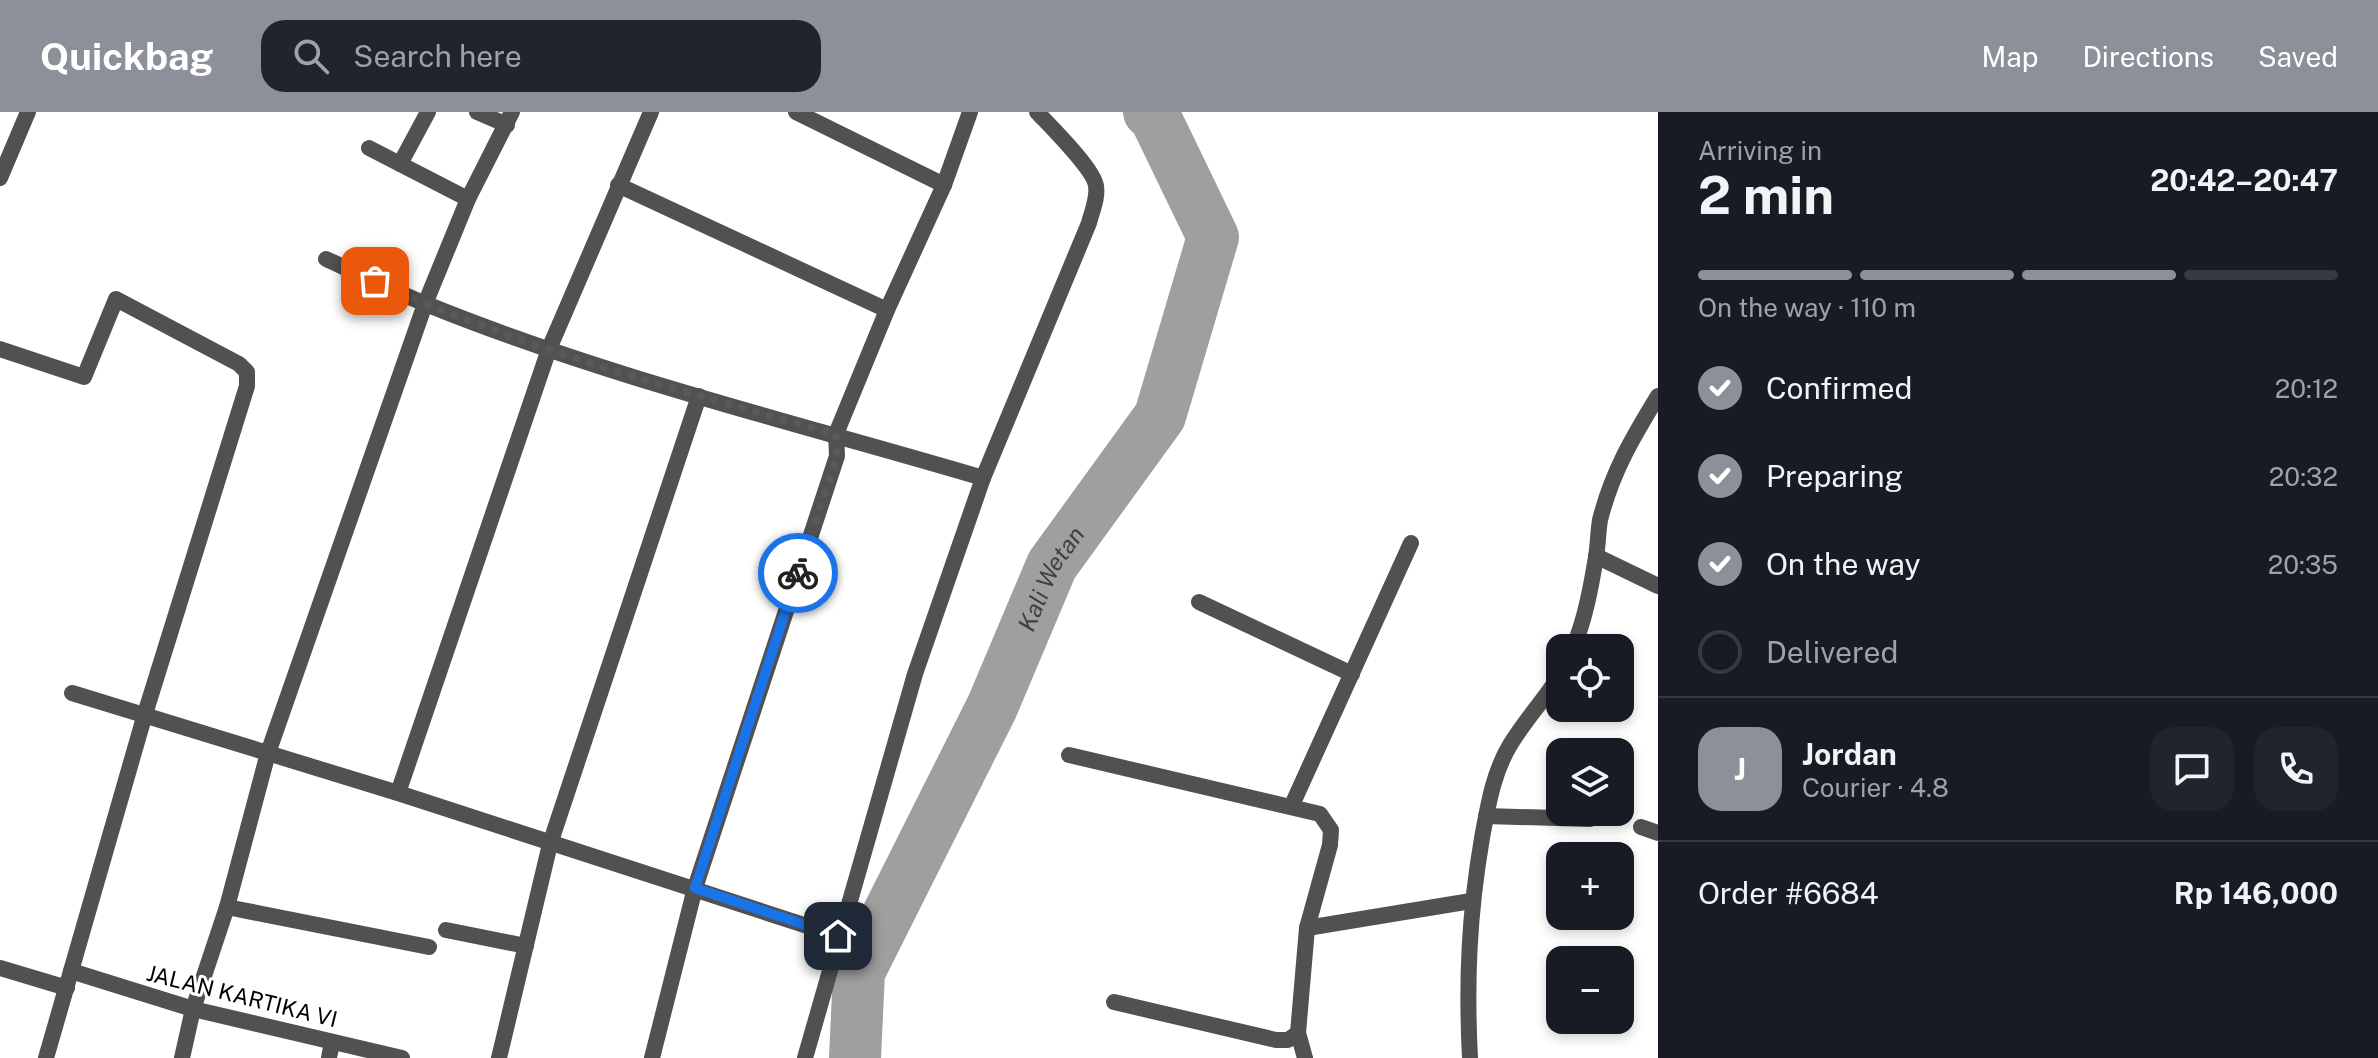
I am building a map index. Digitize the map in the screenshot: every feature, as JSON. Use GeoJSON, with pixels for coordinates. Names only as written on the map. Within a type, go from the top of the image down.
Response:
{"type":"FeatureCollection","features":[{"type":"Feature","properties":{"kind":"street"},"geometry":{"type":"LineString","coordinates":[[0,178],[28,112]]}},
{"type":"Feature","properties":{"kind":"street"},"geometry":{"type":"LineString","coordinates":[[400,164],[428,112]]}},
{"type":"Feature","properties":{"kind":"street"},"geometry":{"type":"LineString","coordinates":[[182,1058],[193,1009],[227,907],[268,753],[425,304],[468,199],[509,118],[477,112]]}},
{"type":"Feature","properties":{"kind":"street"},"geometry":{"type":"LineString","coordinates":[[398,793],[549,349],[651,112]]}},
{"type":"Feature","properties":{"kind":"street"},"geometry":{"type":"LineString","coordinates":[[796,112],[944,185]]}},
{"type":"Feature","properties":{"kind":"street"},"geometry":{"type":"LineString","coordinates":[[652,1058],[695,888],[837,456],[836,434],[887,310],[944,185],[970,112]]}},
{"type":"Feature","properties":{"kind":"street"},"geometry":{"type":"LineString","coordinates":[[805,1058],[915,674],[983,478],[1089,223],[1096,198],[1096,182],[1037,112]]}},
{"type":"Feature","properties":{"kind":"street"},"geometry":{"type":"LineString","coordinates":[[369,148],[468,199]]}},
{"type":"Feature","properties":{"kind":"street"},"geometry":{"type":"LineString","coordinates":[[618,185],[887,310]]}},
{"type":"Feature","properties":{"kind":"street"},"geometry":{"type":"LineString","coordinates":[[326,259],[425,304],[549,349],[983,478]]}},
{"type":"Feature","properties":{"kind":"street"},"geometry":{"type":"LineString","coordinates":[[0,349],[84,377],[116,299],[239,364],[247,372],[247,386],[145,714],[46,1058]]}},
{"type":"Feature","properties":{"kind":"street"},"geometry":{"type":"LineString","coordinates":[[499,1058],[550,844],[699,396]]}},
{"type":"Feature","properties":{"kind":"street"},"geometry":{"type":"LineString","coordinates":[[1580,634],[1600,521],[1615,473],[1631,438],[1658,396]]}},
{"type":"Feature","properties":{"kind":"street"},"geometry":{"type":"LineString","coordinates":[[1292,805],[1411,543]]}},
{"type":"Feature","properties":{"kind":"street"},"geometry":{"type":"LineString","coordinates":[[1596,556],[1658,586]]}},
{"type":"Feature","properties":{"kind":"street"},"geometry":{"type":"LineString","coordinates":[[1199,602],[1352,674]]}},
{"type":"Feature","properties":{"kind":"street"},"geometry":{"type":"LineString","coordinates":[[72,693],[398,793],[838,936]]}},
{"type":"Feature","properties":{"kind":"street"},"geometry":{"type":"LineString","coordinates":[[1470,1058],[1467,970],[1471,901],[1492,786],[1510,744],[1546,697]]}},
{"type":"Feature","properties":{"kind":"street"},"geometry":{"type":"LineString","coordinates":[[1069,755],[1320,814],[1331,830],[1330,845],[1307,928],[1298,1033],[1305,1058]]}},
{"type":"Feature","properties":{"kind":"street"},"geometry":{"type":"LineString","coordinates":[[1486,816],[1546,818]]}},
{"type":"Feature","properties":{"kind":"street"},"geometry":{"type":"LineString","coordinates":[[1641,827],[1658,833]]}},
{"type":"Feature","properties":{"kind":"street"},"geometry":{"type":"LineString","coordinates":[[1307,928],[1471,901]]}},
{"type":"Feature","properties":{"kind":"street"},"geometry":{"type":"LineString","coordinates":[[227,907],[429,947]]}},
{"type":"Feature","properties":{"kind":"street"},"geometry":{"type":"LineString","coordinates":[[446,930],[526,946]]}},
{"type":"Feature","properties":{"kind":"street","name":"JALAN KARTIKA VI"},"geometry":{"type":"LineString","coordinates":[[0,968],[69,979],[193,1009],[330,1050],[402,1058]]}},
{"type":"Feature","properties":{"kind":"street"},"geometry":{"type":"LineString","coordinates":[[1114,1002],[1276,1040],[1288,1040],[1298,1033]]}},
{"type":"Feature","properties":{"kind":"waterway","name":"Kali Wetan"},"geometry":{"type":"LineString","coordinates":[[855,1058],[859,972],[992,707],[1052,565],[1160,416],[1213,237],[1155,117],[1149,112]]}},
{"type":"Feature","properties":{"kind":"way so far"},"geometry":{"type":"LineString","coordinates":[[375,281],[425,304],[549,349],[699,396],[836,434],[837,456],[798,573]]}},
{"type":"Feature","properties":{"kind":"route"},"geometry":{"type":"LineString","coordinates":[[798,573],[695,888],[838,936]]}}]}
